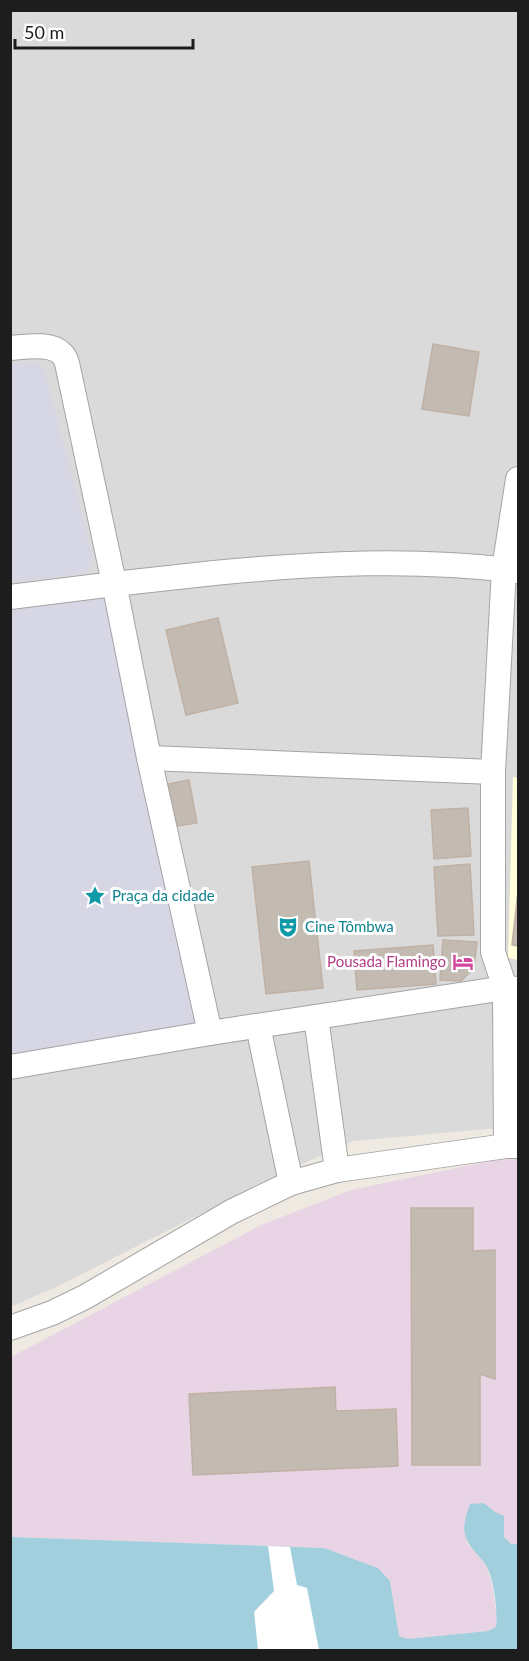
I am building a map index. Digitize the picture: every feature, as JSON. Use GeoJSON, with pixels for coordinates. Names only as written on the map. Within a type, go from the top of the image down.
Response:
{"type":"FeatureCollection","features":[{"type":"Feature","properties":{"kind":"street"},"geometry":{"type":"LineString","coordinates":[[10,348],[49,347],[62,353],[67,363],[149,758],[210,1033]]}},
{"type":"Feature","properties":{"kind":"street"},"geometry":{"type":"LineString","coordinates":[[10,1328],[52,1313],[86,1297],[231,1212],[291,1183],[337,1170],[513,1146],[512,988],[493,952],[493,772],[519,479]]}},
{"type":"Feature","properties":{"kind":"street"},"geometry":{"type":"LineString","coordinates":[[10,597],[114,583],[274,567],[343,563],[408,563],[511,570]]}},
{"type":"Feature","properties":{"kind":"street"},"geometry":{"type":"LineString","coordinates":[[149,758],[493,772]]}},
{"type":"Feature","properties":{"kind":"street"},"geometry":{"type":"LineString","coordinates":[[10,1067],[210,1033],[512,988]]}},
{"type":"Feature","properties":{"kind":"street"},"geometry":{"type":"LineString","coordinates":[[316,1017],[337,1170]]}},
{"type":"Feature","properties":{"kind":"street"},"geometry":{"type":"LineString","coordinates":[[258,1026],[291,1183]]}},
{"type":"Feature","properties":{"kind":"shaded area"},"geometry":{"type":"Polygon","coordinates":[[[11,11],[518,11],[518,1129],[488,1129],[353,1141],[276,1176],[54,1288],[11,1307],[11,11]]]}},
{"type":"Feature","properties":{"kind":"shaded area"},"geometry":{"type":"Polygon","coordinates":[[[34,362],[44,368],[93,559],[86,574],[11,582],[11,365],[34,362]]]}},
{"type":"Feature","properties":{"kind":"shaded area","name":"Praça da cidade"},"geometry":{"type":"Polygon","coordinates":[[[114,583],[210,1033],[11,1067],[10,597],[114,583]]]}},
{"type":"Feature","properties":{"kind":"shaded area"},"geometry":{"type":"Polygon","coordinates":[[[513,777],[518,778],[518,960],[508,958],[513,777]]]}},
{"type":"Feature","properties":{"kind":"shaded area"},"geometry":{"type":"Polygon","coordinates":[[[505,1158],[518,1158],[518,1544],[511,1544],[504,1537],[495,1512],[484,1503],[466,1542],[486,1565],[492,1585],[496,1627],[488,1631],[408,1639],[399,1636],[390,1581],[378,1568],[324,1548],[11,1537],[11,1357],[261,1225],[351,1190],[505,1158]]]}},
{"type":"Feature","properties":{"kind":"water"},"geometry":{"type":"Polygon","coordinates":[[[484,1503],[504,1516],[504,1537],[511,1544],[518,1544],[518,1650],[11,1650],[11,1537],[324,1548],[378,1568],[390,1581],[399,1636],[408,1639],[488,1631],[496,1627],[492,1580],[486,1565],[470,1546],[464,1529],[470,1504],[484,1503]]]}},
{"type":"Feature","properties":{"kind":"pier"},"geometry":{"type":"Polygon","coordinates":[[[268,1546],[290,1547],[297,1585],[307,1588],[319,1650],[258,1650],[254,1612],[274,1591],[268,1546]]]}},
{"type":"Feature","properties":{"kind":"building"},"geometry":{"type":"Polygon","coordinates":[[[433,344],[479,352],[469,416],[422,409],[433,344]]]}},
{"type":"Feature","properties":{"kind":"building"},"geometry":{"type":"Polygon","coordinates":[[[218,618],[238,703],[186,715],[166,630],[218,618]]]}},
{"type":"Feature","properties":{"kind":"building"},"geometry":{"type":"Polygon","coordinates":[[[189,780],[197,823],[171,827],[163,785],[189,780]]]}},
{"type":"Feature","properties":{"kind":"building"},"geometry":{"type":"Polygon","coordinates":[[[468,808],[471,856],[434,859],[431,810],[468,808]]]}},
{"type":"Feature","properties":{"kind":"building","name":"Cine Tômbwa"},"geometry":{"type":"Polygon","coordinates":[[[309,861],[323,988],[266,994],[252,867],[309,861]]]}},
{"type":"Feature","properties":{"kind":"building"},"geometry":{"type":"Polygon","coordinates":[[[470,864],[474,935],[438,936],[434,867],[470,864]]]}},
{"type":"Feature","properties":{"kind":"building"},"geometry":{"type":"Polygon","coordinates":[[[518,891],[518,946],[512,945],[518,891]]]}},
{"type":"Feature","properties":{"kind":"building"},"geometry":{"type":"Polygon","coordinates":[[[443,940],[477,942],[474,968],[461,981],[440,980],[443,940]]]}},
{"type":"Feature","properties":{"kind":"building"},"geometry":{"type":"Polygon","coordinates":[[[433,945],[436,984],[357,990],[354,951],[433,945]]]}},
{"type":"Feature","properties":{"kind":"building"},"geometry":{"type":"Polygon","coordinates":[[[411,1208],[473,1208],[473,1251],[495,1250],[495,1379],[480,1374],[480,1465],[412,1465],[411,1208]]]}},
{"type":"Feature","properties":{"kind":"building"},"geometry":{"type":"Polygon","coordinates":[[[335,1387],[336,1411],[396,1409],[398,1466],[193,1475],[189,1394],[335,1387]]]}},
{"type":"Feature","properties":{"kind":"place","name":"Praça da cidade"},"geometry":{"type":"Point","coordinates":[95,896]}},
{"type":"Feature","properties":{"kind":"place","name":"Cine Tômbwa"},"geometry":{"type":"Point","coordinates":[288,927]}},
{"type":"Feature","properties":{"kind":"place","name":"Pousada Flamingo"},"geometry":{"type":"Point","coordinates":[463,962]}}]}
